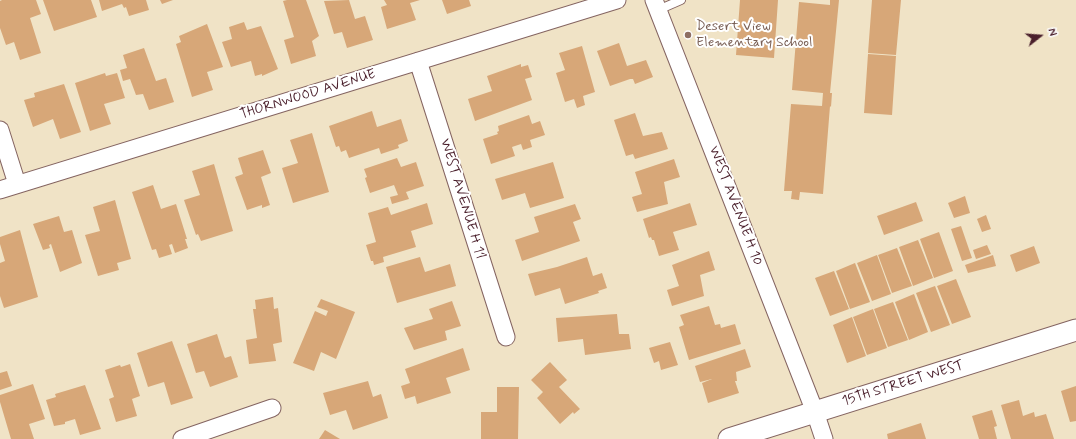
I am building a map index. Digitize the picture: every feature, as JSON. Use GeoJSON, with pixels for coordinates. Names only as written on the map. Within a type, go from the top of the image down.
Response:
{"type":"FeatureCollection","features":[{"type":"Feature","properties":{"kind":"street","name":"THORNWOOD AVENUE"},"geometry":{"type":"LineString","coordinates":[[0,190],[617,0]]}},
{"type":"Feature","properties":{"kind":"street","name":"WEST AVENUE H 10"},"geometry":{"type":"LineString","coordinates":[[656,5],[815,412],[824,439]]}},
{"type":"Feature","properties":{"kind":"street","name":"WEST AVENUE H 11"},"geometry":{"type":"LineString","coordinates":[[418,61],[506,337]]}},
{"type":"Feature","properties":{"kind":"street"},"geometry":{"type":"LineString","coordinates":[[0,130],[17,184]]}},
{"type":"Feature","properties":{"kind":"street","name":"15TH STREET WEST"},"geometry":{"type":"LineString","coordinates":[[729,439],[1076,330]]}},
{"type":"Feature","properties":{"kind":"street"},"geometry":{"type":"LineString","coordinates":[[182,439],[272,408]]}},
{"type":"Feature","properties":{"kind":"lane"},"geometry":{"type":"LineString","coordinates":[[656,5],[681,0]]}},
{"type":"Feature","properties":{"kind":"building"},"geometry":{"type":"Polygon","coordinates":[[[36,0],[41,14],[30,18],[41,53],[20,60],[14,42],[6,45],[0,28],[0,1],[36,0]]]}},
{"type":"Feature","properties":{"kind":"building"},"geometry":{"type":"Polygon","coordinates":[[[43,0],[91,0],[97,17],[54,31],[43,0]]]}},
{"type":"Feature","properties":{"kind":"building"},"geometry":{"type":"Polygon","coordinates":[[[99,0],[146,0],[149,10],[129,16],[126,7],[124,8],[122,4],[102,11],[99,0]]]}},
{"type":"Feature","properties":{"kind":"building"},"geometry":{"type":"Polygon","coordinates":[[[160,0],[173,0],[162,4],[160,0]]]}},
{"type":"Feature","properties":{"kind":"building"},"geometry":{"type":"Polygon","coordinates":[[[306,0],[319,36],[312,41],[316,56],[291,64],[284,40],[294,37],[283,1],[306,0]]]}},
{"type":"Feature","properties":{"kind":"building"},"geometry":{"type":"Polygon","coordinates":[[[349,0],[355,19],[365,16],[373,40],[347,48],[342,32],[334,34],[324,1],[349,0]]]}},
{"type":"Feature","properties":{"kind":"building"},"geometry":{"type":"Polygon","coordinates":[[[384,0],[420,0],[410,3],[416,20],[387,29],[381,7],[387,5],[384,0]]]}},
{"type":"Feature","properties":{"kind":"building"},"geometry":{"type":"Polygon","coordinates":[[[442,0],[469,0],[471,6],[447,14],[442,0]]]}},
{"type":"Feature","properties":{"kind":"building"},"geometry":{"type":"Polygon","coordinates":[[[740,0],[778,0],[774,58],[736,55],[740,0]]]}},
{"type":"Feature","properties":{"kind":"building"},"geometry":{"type":"Polygon","coordinates":[[[830,0],[839,0],[830,93],[832,93],[823,194],[800,192],[799,200],[791,199],[792,191],[784,191],[791,104],[822,106],[823,93],[792,90],[799,2],[830,5],[830,0]]]}},
{"type":"Feature","properties":{"kind":"building"},"geometry":{"type":"Polygon","coordinates":[[[872,0],[901,0],[896,55],[868,53],[872,0]]]}},
{"type":"Feature","properties":{"kind":"building"},"geometry":{"type":"Polygon","coordinates":[[[244,22],[247,30],[261,26],[278,69],[262,76],[262,74],[255,76],[251,61],[231,67],[222,42],[232,39],[229,27],[244,22]]]}},
{"type":"Feature","properties":{"kind":"building"},"geometry":{"type":"Polygon","coordinates":[[[207,24],[223,67],[207,72],[213,90],[192,97],[176,44],[181,42],[179,36],[207,24]]]}},
{"type":"Feature","properties":{"kind":"building"},"geometry":{"type":"Polygon","coordinates":[[[619,43],[627,66],[646,60],[653,77],[635,84],[633,79],[630,79],[610,86],[597,51],[619,43]]]}},
{"type":"Feature","properties":{"kind":"building"},"geometry":{"type":"Polygon","coordinates":[[[582,46],[595,92],[583,96],[585,105],[577,108],[574,99],[565,102],[556,73],[565,70],[559,53],[582,46]]]}},
{"type":"Feature","properties":{"kind":"building"},"geometry":{"type":"Polygon","coordinates":[[[144,48],[156,81],[166,78],[174,102],[149,110],[143,94],[136,95],[130,79],[123,81],[120,70],[127,68],[123,55],[144,48]]]}},
{"type":"Feature","properties":{"kind":"building"},"geometry":{"type":"Polygon","coordinates":[[[868,54],[896,56],[892,115],[864,113],[868,54]]]}},
{"type":"Feature","properties":{"kind":"building"},"geometry":{"type":"Polygon","coordinates":[[[521,64],[521,67],[528,65],[532,77],[525,79],[532,100],[475,121],[468,99],[492,91],[487,76],[521,64]]]}},
{"type":"Feature","properties":{"kind":"building"},"geometry":{"type":"Polygon","coordinates":[[[105,73],[106,76],[117,73],[125,98],[104,104],[111,124],[90,131],[75,83],[105,73]]]}},
{"type":"Feature","properties":{"kind":"building"},"geometry":{"type":"Polygon","coordinates":[[[64,84],[81,132],[60,139],[53,119],[33,127],[24,100],[35,97],[34,93],[64,84]]]}},
{"type":"Feature","properties":{"kind":"building"},"geometry":{"type":"Polygon","coordinates":[[[372,111],[377,127],[401,119],[408,141],[398,145],[399,148],[381,154],[379,148],[349,158],[346,150],[341,152],[339,146],[336,147],[329,126],[372,111]]]}},
{"type":"Feature","properties":{"kind":"building"},"geometry":{"type":"Polygon","coordinates":[[[635,113],[643,136],[662,132],[668,149],[635,159],[633,154],[626,156],[614,120],[635,113]]]}},
{"type":"Feature","properties":{"kind":"building"},"geometry":{"type":"Polygon","coordinates":[[[529,115],[532,124],[540,121],[545,135],[530,140],[532,147],[523,150],[521,144],[512,147],[515,156],[491,164],[483,139],[498,134],[498,126],[529,115]]]}},
{"type":"Feature","properties":{"kind":"building"},"geometry":{"type":"Polygon","coordinates":[[[312,133],[329,192],[293,203],[282,168],[298,163],[290,140],[312,133]]]}},
{"type":"Feature","properties":{"kind":"building"},"geometry":{"type":"Polygon","coordinates":[[[263,150],[271,173],[261,177],[270,205],[262,208],[262,205],[247,210],[235,177],[243,174],[238,158],[263,150]]]}},
{"type":"Feature","properties":{"kind":"building"},"geometry":{"type":"Polygon","coordinates":[[[397,158],[401,167],[416,162],[424,186],[406,192],[409,199],[392,204],[390,197],[398,195],[394,185],[370,193],[365,178],[367,177],[364,169],[397,158]]]}},
{"type":"Feature","properties":{"kind":"building"},"geometry":{"type":"Polygon","coordinates":[[[674,159],[680,177],[664,182],[668,204],[637,212],[632,197],[642,194],[635,172],[674,159]]]}},
{"type":"Feature","properties":{"kind":"building"},"geometry":{"type":"Polygon","coordinates":[[[553,162],[564,198],[530,208],[525,193],[502,200],[495,179],[553,162]]]}},
{"type":"Feature","properties":{"kind":"building"},"geometry":{"type":"Polygon","coordinates":[[[214,164],[233,231],[201,241],[198,234],[196,235],[184,200],[200,195],[192,171],[214,164]]]}},
{"type":"Feature","properties":{"kind":"building"},"geometry":{"type":"Polygon","coordinates":[[[153,185],[161,209],[176,204],[187,239],[185,239],[188,248],[175,253],[172,244],[169,245],[172,254],[159,258],[156,249],[152,250],[132,192],[153,185]]]}},
{"type":"Feature","properties":{"kind":"building"},"geometry":{"type":"Polygon","coordinates":[[[965,196],[970,213],[954,218],[948,203],[965,196]]]}},
{"type":"Feature","properties":{"kind":"building"},"geometry":{"type":"Polygon","coordinates":[[[115,200],[131,259],[117,263],[119,270],[98,276],[85,235],[100,231],[93,207],[115,200]]]}},
{"type":"Feature","properties":{"kind":"building"},"geometry":{"type":"Polygon","coordinates":[[[916,202],[923,221],[884,235],[877,216],[916,202]]]}},
{"type":"Feature","properties":{"kind":"building"},"geometry":{"type":"Polygon","coordinates":[[[427,203],[433,224],[411,231],[416,247],[383,257],[384,262],[374,265],[373,261],[371,261],[366,245],[376,242],[368,213],[388,207],[391,215],[427,203]]]}},
{"type":"Feature","properties":{"kind":"building"},"geometry":{"type":"Polygon","coordinates":[[[690,203],[697,225],[673,232],[679,250],[659,256],[654,240],[652,240],[651,237],[649,238],[643,219],[690,203]]]}},
{"type":"Feature","properties":{"kind":"building"},"geometry":{"type":"Polygon","coordinates":[[[575,204],[581,219],[573,222],[580,241],[522,261],[515,240],[539,232],[534,217],[575,204]]]}},
{"type":"Feature","properties":{"kind":"building"},"geometry":{"type":"Polygon","coordinates":[[[986,215],[991,229],[982,232],[977,219],[986,215]]]}},
{"type":"Feature","properties":{"kind":"building"},"geometry":{"type":"Polygon","coordinates":[[[59,216],[64,232],[72,230],[82,263],[60,272],[51,244],[49,245],[50,248],[43,250],[33,224],[59,216]]]}},
{"type":"Feature","properties":{"kind":"building"},"geometry":{"type":"Polygon","coordinates":[[[961,226],[972,258],[962,261],[951,229],[961,226]]]}},
{"type":"Feature","properties":{"kind":"building"},"geometry":{"type":"Polygon","coordinates":[[[20,230],[38,297],[4,308],[0,296],[0,263],[5,261],[0,244],[0,237],[20,230]]]}},
{"type":"Feature","properties":{"kind":"building"},"geometry":{"type":"Polygon","coordinates":[[[939,232],[953,271],[934,278],[920,239],[939,232]]]}},
{"type":"Feature","properties":{"kind":"building"},"geometry":{"type":"Polygon","coordinates":[[[918,240],[933,278],[913,286],[899,247],[918,240]]]}},
{"type":"Feature","properties":{"kind":"building"},"geometry":{"type":"Polygon","coordinates":[[[987,245],[991,254],[976,259],[973,250],[987,245]]]}},
{"type":"Feature","properties":{"kind":"building"},"geometry":{"type":"Polygon","coordinates":[[[1034,246],[1040,263],[1016,272],[1010,255],[1034,246]]]}},
{"type":"Feature","properties":{"kind":"building"},"geometry":{"type":"Polygon","coordinates":[[[897,248],[912,286],[892,293],[878,255],[897,248]]]}},
{"type":"Feature","properties":{"kind":"building"},"geometry":{"type":"Polygon","coordinates":[[[709,251],[715,270],[700,275],[704,296],[672,306],[667,290],[679,286],[672,265],[709,251]]]}},
{"type":"Feature","properties":{"kind":"building"},"geometry":{"type":"Polygon","coordinates":[[[877,255],[891,294],[872,301],[857,263],[877,255]]]}},
{"type":"Feature","properties":{"kind":"building"},"geometry":{"type":"Polygon","coordinates":[[[993,255],[996,266],[968,273],[965,265],[993,255]]]}},
{"type":"Feature","properties":{"kind":"building"},"geometry":{"type":"Polygon","coordinates":[[[420,257],[425,272],[450,264],[456,286],[397,303],[386,267],[420,257]]]}},
{"type":"Feature","properties":{"kind":"building"},"geometry":{"type":"Polygon","coordinates":[[[587,257],[593,276],[602,273],[607,288],[598,291],[599,293],[565,304],[560,288],[535,296],[528,274],[557,267],[587,257]]]}},
{"type":"Feature","properties":{"kind":"building"},"geometry":{"type":"Polygon","coordinates":[[[855,263],[870,302],[850,309],[836,271],[855,263]]]}},
{"type":"Feature","properties":{"kind":"building"},"geometry":{"type":"Polygon","coordinates":[[[834,271],[849,309],[830,316],[815,278],[834,271]]]}},
{"type":"Feature","properties":{"kind":"building"},"geometry":{"type":"Polygon","coordinates":[[[956,279],[971,317],[952,324],[937,286],[956,279]]]}},
{"type":"Feature","properties":{"kind":"building"},"geometry":{"type":"Polygon","coordinates":[[[935,286],[950,325],[931,332],[916,293],[935,286]]]}},
{"type":"Feature","properties":{"kind":"building"},"geometry":{"type":"Polygon","coordinates":[[[914,294],[928,332],[909,340],[895,302],[914,294]]]}},
{"type":"Feature","properties":{"kind":"building"},"geometry":{"type":"Polygon","coordinates":[[[273,297],[274,309],[278,308],[282,342],[273,344],[276,361],[249,364],[246,340],[257,338],[253,309],[256,309],[255,300],[273,297]]]}},
{"type":"Feature","properties":{"kind":"building"},"geometry":{"type":"Polygon","coordinates":[[[321,299],[355,312],[336,359],[321,352],[314,371],[293,363],[315,311],[326,316],[328,311],[317,307],[321,299]]]}},
{"type":"Feature","properties":{"kind":"building"},"geometry":{"type":"Polygon","coordinates":[[[452,301],[461,326],[445,331],[447,340],[414,350],[404,328],[433,319],[429,309],[452,301]]]}},
{"type":"Feature","properties":{"kind":"building"},"geometry":{"type":"Polygon","coordinates":[[[893,302],[908,340],[888,347],[874,309],[893,302]]]}},
{"type":"Feature","properties":{"kind":"building"},"geometry":{"type":"Polygon","coordinates":[[[709,306],[715,325],[720,324],[721,328],[735,324],[741,344],[689,360],[679,327],[684,325],[680,315],[709,306]]]}},
{"type":"Feature","properties":{"kind":"building"},"geometry":{"type":"Polygon","coordinates":[[[873,309],[887,348],[867,355],[853,317],[873,309]]]}},
{"type":"Feature","properties":{"kind":"building"},"geometry":{"type":"Polygon","coordinates":[[[617,314],[619,334],[629,334],[631,349],[585,355],[583,339],[558,342],[556,318],[617,314]]]}},
{"type":"Feature","properties":{"kind":"building"},"geometry":{"type":"Polygon","coordinates":[[[852,317],[866,356],[847,363],[833,325],[852,317]]]}},
{"type":"Feature","properties":{"kind":"building"},"geometry":{"type":"Polygon","coordinates":[[[217,334],[224,356],[225,358],[231,356],[238,377],[210,387],[204,371],[196,373],[187,344],[217,334]]]}},
{"type":"Feature","properties":{"kind":"building"},"geometry":{"type":"Polygon","coordinates":[[[172,341],[193,398],[171,405],[164,382],[148,387],[137,353],[172,341]]]}},
{"type":"Feature","properties":{"kind":"building"},"geometry":{"type":"Polygon","coordinates":[[[670,342],[678,365],[661,370],[659,361],[654,363],[649,348],[670,342]]]}},
{"type":"Feature","properties":{"kind":"building"},"geometry":{"type":"Polygon","coordinates":[[[463,348],[470,370],[446,378],[451,393],[417,404],[415,396],[405,399],[401,386],[410,383],[405,369],[463,348]]]}},
{"type":"Feature","properties":{"kind":"building"},"geometry":{"type":"Polygon","coordinates":[[[745,349],[751,367],[736,372],[737,381],[735,381],[739,393],[708,403],[702,383],[712,379],[700,382],[695,366],[745,349]]]}},
{"type":"Feature","properties":{"kind":"building"},"geometry":{"type":"Polygon","coordinates":[[[550,362],[567,380],[559,387],[580,409],[574,414],[573,412],[560,424],[537,398],[543,392],[531,380],[550,362]]]}},
{"type":"Feature","properties":{"kind":"building"},"geometry":{"type":"Polygon","coordinates":[[[130,364],[140,396],[132,399],[137,416],[116,422],[109,399],[114,397],[105,370],[120,365],[121,367],[130,364]]]}},
{"type":"Feature","properties":{"kind":"building"},"geometry":{"type":"Polygon","coordinates":[[[7,371],[12,386],[0,390],[0,373],[7,371]]]}},
{"type":"Feature","properties":{"kind":"building"},"geometry":{"type":"Polygon","coordinates":[[[368,381],[373,397],[381,394],[388,418],[353,430],[346,410],[330,415],[323,393],[368,381]]]}},
{"type":"Feature","properties":{"kind":"building"},"geometry":{"type":"Polygon","coordinates":[[[33,384],[45,419],[29,424],[34,439],[11,439],[0,402],[0,395],[33,384]]]}},
{"type":"Feature","properties":{"kind":"building"},"geometry":{"type":"Polygon","coordinates":[[[85,385],[101,429],[80,435],[75,419],[65,422],[65,424],[54,426],[46,400],[56,397],[55,394],[85,385]]]}},
{"type":"Feature","properties":{"kind":"building"},"geometry":{"type":"Polygon","coordinates":[[[1076,386],[1076,421],[1070,422],[1061,391],[1076,386]]]}},
{"type":"Feature","properties":{"kind":"building"},"geometry":{"type":"Polygon","coordinates":[[[497,387],[519,387],[518,439],[481,439],[481,412],[497,412],[497,387]]]}},
{"type":"Feature","properties":{"kind":"building"},"geometry":{"type":"Polygon","coordinates":[[[1019,400],[1023,416],[1034,412],[1035,417],[1046,414],[1054,439],[1011,439],[1001,405],[1019,400]]]}},
{"type":"Feature","properties":{"kind":"building"},"geometry":{"type":"Polygon","coordinates":[[[992,410],[997,426],[994,427],[997,439],[979,439],[972,416],[992,410]]]}},
{"type":"Feature","properties":{"kind":"building"},"geometry":{"type":"Polygon","coordinates":[[[921,423],[926,439],[888,439],[887,434],[921,423]]]}},
{"type":"Feature","properties":{"kind":"building"},"geometry":{"type":"Polygon","coordinates":[[[325,430],[340,439],[319,439],[325,430]]]}},
{"type":"Feature","properties":{"kind":"place","name":"Desert View Elementary School"},"geometry":{"type":"Point","coordinates":[688,35]}}]}
